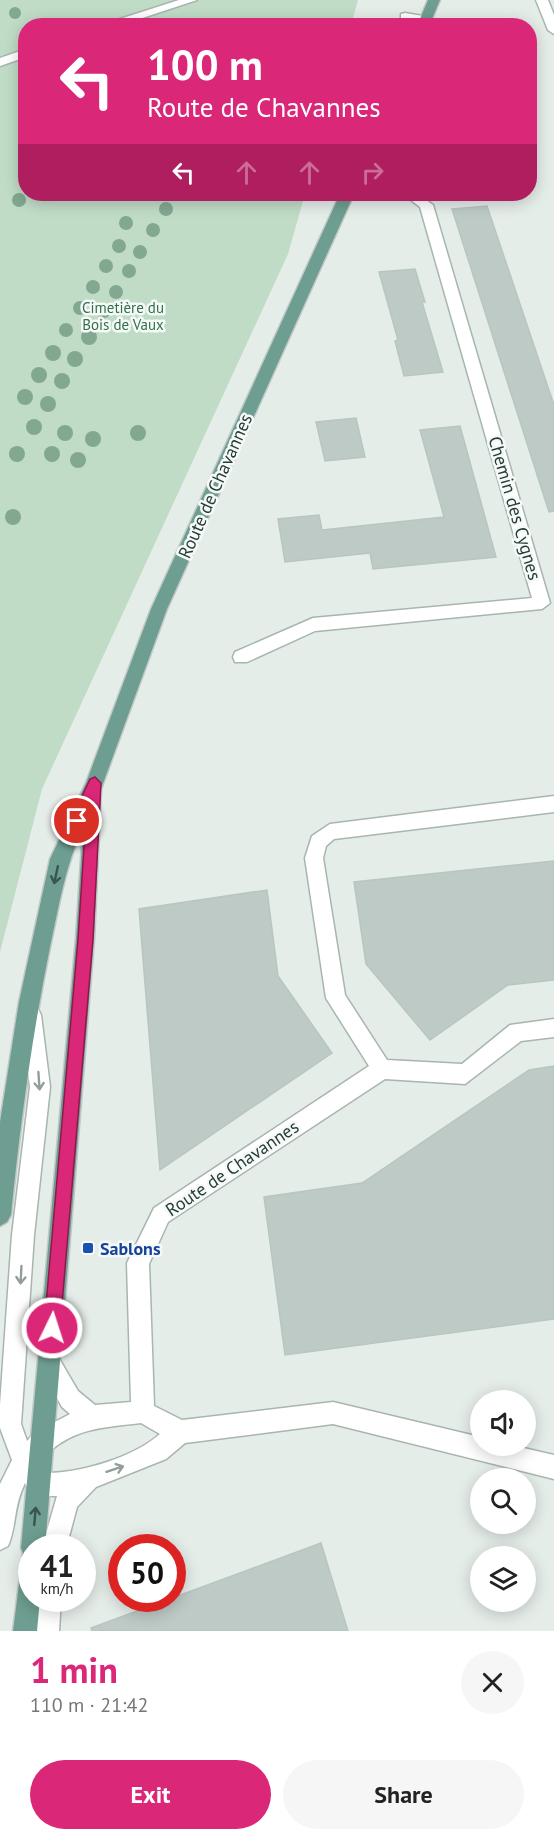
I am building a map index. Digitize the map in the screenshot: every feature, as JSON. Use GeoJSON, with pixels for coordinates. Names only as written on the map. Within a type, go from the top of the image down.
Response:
{"type":"FeatureCollection","features":[{"type":"Feature","properties":{"kind":"main road"},"geometry":{"type":"LineString","coordinates":[[426,18],[434,0]]}},
{"type":"Feature","properties":{"kind":"main road","name":"Route de Chavannes"},"geometry":{"type":"LineString","coordinates":[[0,1215],[9,1130],[29,1002],[59,859],[95,783],[159,609],[344,201]]}},
{"type":"Feature","properties":{"kind":"main road","name":"Route de Chavannes"},"geometry":{"type":"LineString","coordinates":[[34,1534],[85,939],[95,783]]}},
{"type":"Feature","properties":{"kind":"main road"},"geometry":{"type":"LineString","coordinates":[[25,1631],[27,1612]]}},
{"type":"Feature","properties":{"kind":"street"},"geometry":{"type":"LineString","coordinates":[[131,18],[191,0]]}},
{"type":"Feature","properties":{"kind":"street"},"geometry":{"type":"LineString","coordinates":[[542,0],[554,30]]}},
{"type":"Feature","properties":{"kind":"street"},"geometry":{"type":"LineString","coordinates":[[0,62],[18,56]]}},
{"type":"Feature","properties":{"kind":"street","name":"Chemin des Cygnes"},"geometry":{"type":"LineString","coordinates":[[241,657],[313,625],[548,602],[426,205],[420,201]]}},
{"type":"Feature","properties":{"kind":"street"},"geometry":{"type":"LineString","coordinates":[[554,804],[330,832],[318,842],[314,858],[336,998],[382,1069],[465,1074],[517,1032],[554,1028]]}},
{"type":"Feature","properties":{"kind":"street","name":"Route de Chavannes"},"geometry":{"type":"LineString","coordinates":[[29,1002],[40,1087],[23,1235],[10,1424],[24,1461],[38,1484]]}},
{"type":"Feature","properties":{"kind":"street","name":"Route de Chavannes"},"geometry":{"type":"LineString","coordinates":[[143,1412],[138,1263],[161,1215],[382,1069]]}},
{"type":"Feature","properties":{"kind":"street"},"geometry":{"type":"LineString","coordinates":[[49,1363],[70,1399],[91,1417]]}},
{"type":"Feature","properties":{"kind":"street"},"geometry":{"type":"LineString","coordinates":[[0,1538],[5,1499],[24,1461],[42,1441],[63,1428],[91,1417],[143,1412],[180,1432]]}},
{"type":"Feature","properties":{"kind":"street"},"geometry":{"type":"LineString","coordinates":[[38,1484],[67,1485],[129,1464],[158,1451],[180,1432],[333,1413],[554,1467]]}},
{"type":"Feature","properties":{"kind":"street"},"geometry":{"type":"LineString","coordinates":[[58,1534],[67,1500],[90,1477]]}},
{"type":"Feature","properties":{"kind":"street"},"geometry":{"type":"LineString","coordinates":[[47,1631],[48,1612]]}},
{"type":"Feature","properties":{"kind":"green space","name":"Cimetière du Bois de Vaux"},"geometry":{"type":"Polygon","coordinates":[[[0,0],[358,0],[353,18],[18,18],[18,201],[303,201],[288,254],[42,789],[0,952],[0,0]]]}},
{"type":"Feature","properties":{"kind":"building"},"geometry":{"type":"Polygon","coordinates":[[[487,206],[554,405],[554,511],[549,512],[452,209],[487,206]]]}},
{"type":"Feature","properties":{"kind":"building"},"geometry":{"type":"Polygon","coordinates":[[[415,269],[425,302],[422,302],[443,372],[404,376],[395,341],[398,340],[379,272],[415,269]]]}},
{"type":"Feature","properties":{"kind":"building"},"geometry":{"type":"Polygon","coordinates":[[[356,418],[365,457],[325,461],[316,422],[356,418]]]}},
{"type":"Feature","properties":{"kind":"building"},"geometry":{"type":"Polygon","coordinates":[[[460,426],[496,557],[373,569],[370,553],[285,562],[278,519],[319,515],[322,530],[444,517],[420,430],[460,426]]]}},
{"type":"Feature","properties":{"kind":"building"},"geometry":{"type":"Polygon","coordinates":[[[554,861],[554,980],[508,985],[430,1040],[366,964],[354,882],[554,861]]]}},
{"type":"Feature","properties":{"kind":"building"},"geometry":{"type":"Polygon","coordinates":[[[267,890],[278,976],[332,1053],[160,1170],[139,909],[267,890]]]}},
{"type":"Feature","properties":{"kind":"building"},"geometry":{"type":"Polygon","coordinates":[[[554,1066],[554,1319],[285,1355],[264,1197],[362,1183],[529,1070],[554,1066]]]}},
{"type":"Feature","properties":{"kind":"building"},"geometry":{"type":"Polygon","coordinates":[[[321,1543],[348,1631],[92,1631],[91,1628],[134,1612],[186,1612],[186,1593],[321,1543]]]}},
{"type":"Feature","properties":{"kind":"place","name":"Sablons"},"geometry":{"type":"Point","coordinates":[88,1248]}},
{"type":"Feature","properties":{"kind":"route"},"geometry":{"type":"LineString","coordinates":[[52,1328],[85,939],[95,783],[77,821]]}}]}
